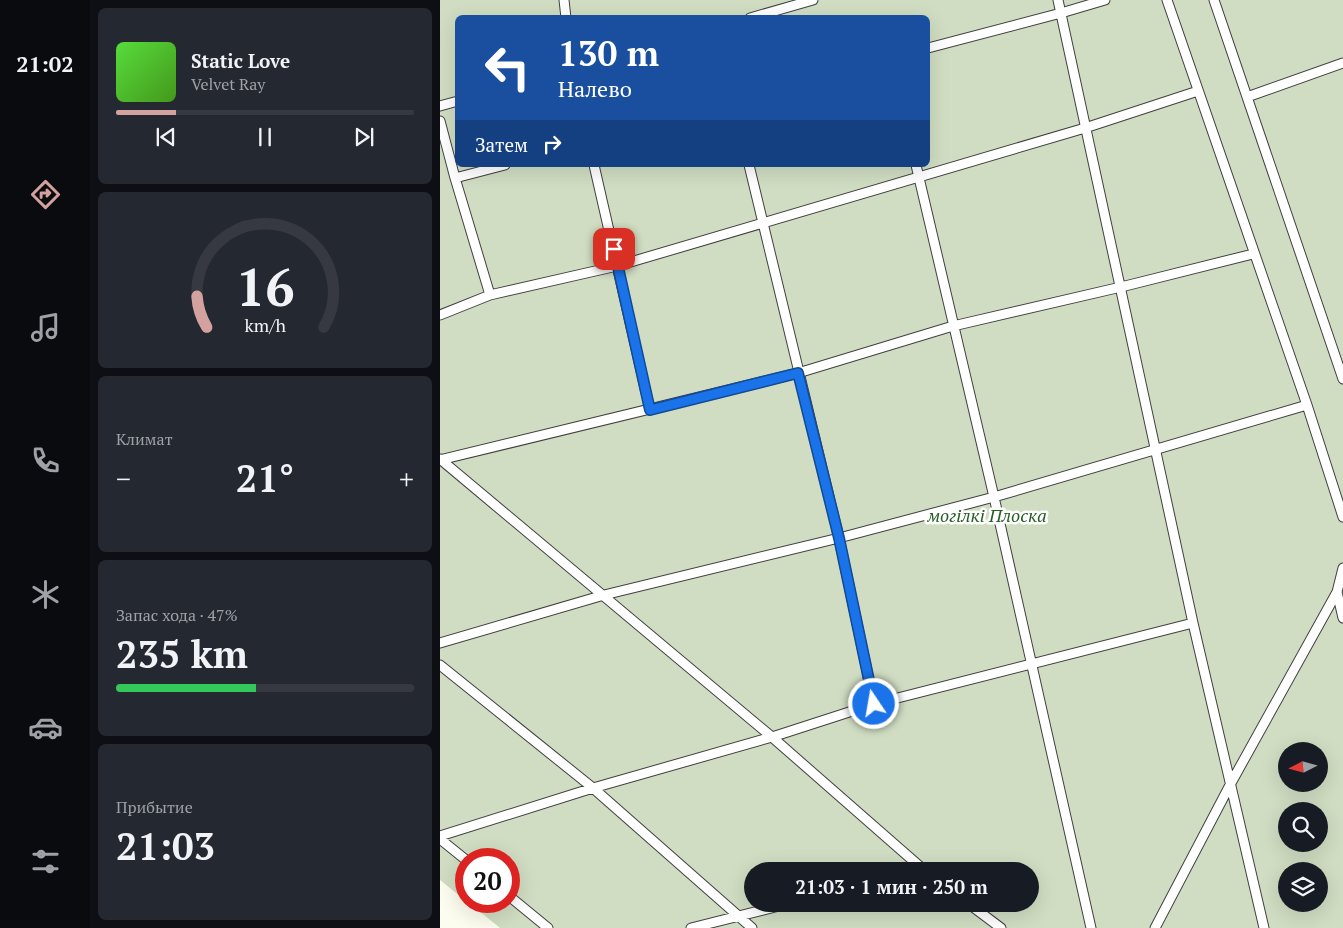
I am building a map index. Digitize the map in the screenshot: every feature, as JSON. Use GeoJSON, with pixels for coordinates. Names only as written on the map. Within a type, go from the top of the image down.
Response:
{"type":"FeatureCollection","features":[{"type":"Feature","properties":{"kind":"lane"},"geometry":{"type":"LineString","coordinates":[[564,0],[566,15]]}},
{"type":"Feature","properties":{"kind":"lane"},"geometry":{"type":"LineString","coordinates":[[760,15],[813,0]]}},
{"type":"Feature","properties":{"kind":"lane"},"geometry":{"type":"LineString","coordinates":[[1058,0],[1193,623],[1264,928]]}},
{"type":"Feature","properties":{"kind":"lane"},"geometry":{"type":"LineString","coordinates":[[930,47],[1061,14],[1105,0]]}},
{"type":"Feature","properties":{"kind":"lane"},"geometry":{"type":"LineString","coordinates":[[1167,0],[1343,516]]}},
{"type":"Feature","properties":{"kind":"lane"},"geometry":{"type":"LineString","coordinates":[[1214,0],[1343,379]]}},
{"type":"Feature","properties":{"kind":"lane"},"geometry":{"type":"LineString","coordinates":[[1247,97],[1343,63]]}},
{"type":"Feature","properties":{"kind":"lane"},"geometry":{"type":"LineString","coordinates":[[440,315],[490,295],[618,266],[1085,128],[1198,91]]}},
{"type":"Feature","properties":{"kind":"lane"},"geometry":{"type":"LineString","coordinates":[[440,106],[455,102]]}},
{"type":"Feature","properties":{"kind":"lane"},"geometry":{"type":"LineString","coordinates":[[440,121],[454,178],[490,295]]}},
{"type":"Feature","properties":{"kind":"lane"},"geometry":{"type":"LineString","coordinates":[[454,178],[497,167]]}},
{"type":"Feature","properties":{"kind":"lane"},"geometry":{"type":"LineString","coordinates":[[594,167],[650,410]]}},
{"type":"Feature","properties":{"kind":"lane"},"geometry":{"type":"LineString","coordinates":[[749,167],[839,538],[874,704]]}},
{"type":"Feature","properties":{"kind":"lane"},"geometry":{"type":"LineString","coordinates":[[916,167],[994,497],[1091,928]]}},
{"type":"Feature","properties":{"kind":"lane"},"geometry":{"type":"LineString","coordinates":[[440,460],[798,373],[953,326],[1253,254]]}},
{"type":"Feature","properties":{"kind":"lane"},"geometry":{"type":"LineString","coordinates":[[440,643],[604,595],[839,538],[994,497],[1306,405]]}},
{"type":"Feature","properties":{"kind":"lane"},"geometry":{"type":"LineString","coordinates":[[440,460],[772,737],[912,862]]}},
{"type":"Feature","properties":{"kind":"lane"},"geometry":{"type":"LineString","coordinates":[[1155,928],[1231,783],[1337,592],[1343,568]]}},
{"type":"Feature","properties":{"kind":"lane"},"geometry":{"type":"LineString","coordinates":[[1337,592],[1343,618]]}},
{"type":"Feature","properties":{"kind":"lane"},"geometry":{"type":"LineString","coordinates":[[440,837],[592,788],[772,737],[874,704],[1193,623]]}},
{"type":"Feature","properties":{"kind":"lane"},"geometry":{"type":"LineString","coordinates":[[440,665],[592,788],[752,928]]}},
{"type":"Feature","properties":{"kind":"lane"},"geometry":{"type":"LineString","coordinates":[[440,837],[455,850]]}},
{"type":"Feature","properties":{"kind":"lane"},"geometry":{"type":"LineString","coordinates":[[520,905],[548,928]]}},
{"type":"Feature","properties":{"kind":"lane"},"geometry":{"type":"LineString","coordinates":[[691,928],[754,912]]}},
{"type":"Feature","properties":{"kind":"lane"},"geometry":{"type":"LineString","coordinates":[[979,912],[1001,928]]}},
{"type":"Feature","properties":{"kind":"green space","name":"могілкі Плоска"},"geometry":{"type":"Polygon","coordinates":[[[440,0],[1343,0],[1343,928],[500,928],[482,913],[520,913],[520,848],[455,848],[455,892],[440,880],[440,0]]]}},
{"type":"Feature","properties":{"kind":"route"},"geometry":{"type":"LineString","coordinates":[[614,249],[650,410],[798,373],[839,538],[874,704]]}}]}
